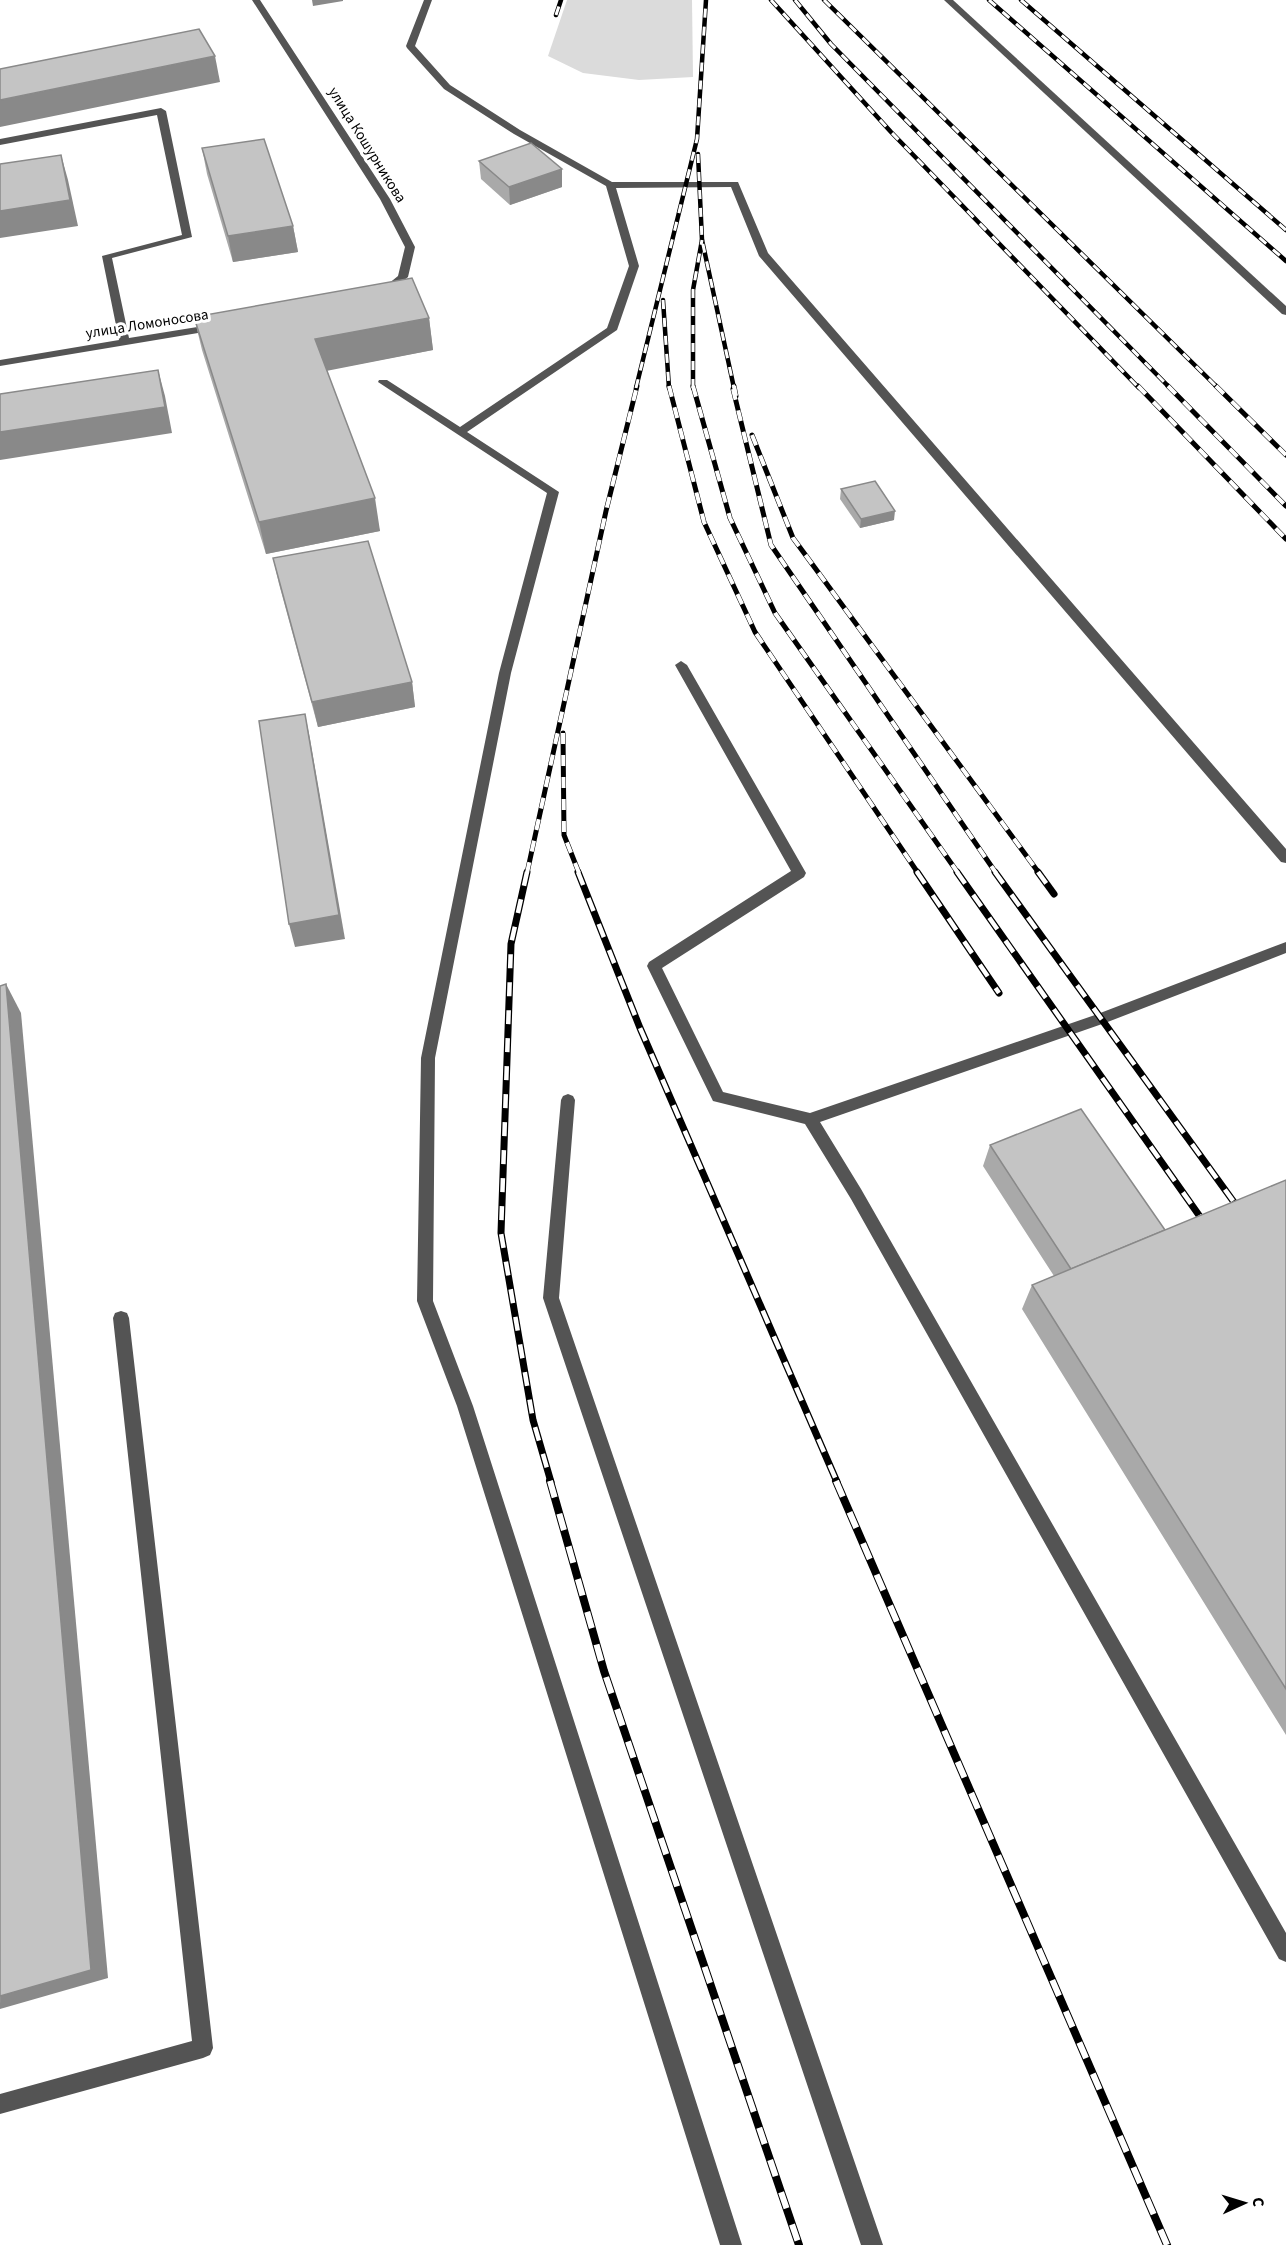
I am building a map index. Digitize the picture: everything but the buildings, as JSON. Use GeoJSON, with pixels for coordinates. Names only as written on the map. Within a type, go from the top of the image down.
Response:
{"type":"FeatureCollection","features":[{"type":"Feature","properties":{"kind":"street","name":"улица Кошурникова"},"geometry":{"type":"LineString","coordinates":[[256,0],[385,200],[410,247],[403,277],[369,302]]}},
{"type":"Feature","properties":{"kind":"street"},"geometry":{"type":"LineString","coordinates":[[428,0],[411,46],[447,87],[517,132],[610,185],[735,184],[763,254],[1286,858]]}},
{"type":"Feature","properties":{"kind":"street"},"geometry":{"type":"LineString","coordinates":[[948,0],[1286,312]]}},
{"type":"Feature","properties":{"kind":"street"},"geometry":{"type":"LineString","coordinates":[[0,142],[161,111],[187,237],[107,256],[124,342]]}},
{"type":"Feature","properties":{"kind":"street"},"geometry":{"type":"LineString","coordinates":[[459,432],[612,330],[634,266],[610,185]]}},
{"type":"Feature","properties":{"kind":"street","name":"улица Ломоносова"},"geometry":{"type":"LineString","coordinates":[[0,363],[230,325]]}},
{"type":"Feature","properties":{"kind":"street"},"geometry":{"type":"LineString","coordinates":[[383,382],[553,492],[505,673],[428,1058],[425,1301],[465,1406],[731,2245]]}},
{"type":"Feature","properties":{"kind":"street"},"geometry":{"type":"LineString","coordinates":[[681,665],[799,873],[654,966],[718,1096],[810,1119],[1100,1019],[1286,947]]}},
{"type":"Feature","properties":{"kind":"street"},"geometry":{"type":"LineString","coordinates":[[568,1100],[550,1298],[872,2245]]}},
{"type":"Feature","properties":{"kind":"street"},"geometry":{"type":"LineString","coordinates":[[810,1119],[856,1194],[1286,1952]]}},
{"type":"Feature","properties":{"kind":"street"},"geometry":{"type":"LineString","coordinates":[[0,2104],[203,2048],[121,1318]]}},
{"type":"Feature","properties":{"kind":"shaded area"},"geometry":{"type":"Polygon","coordinates":[[[567,0],[692,0],[693,77],[639,80],[583,73],[548,56],[567,0]]]}},
{"type":"Feature","properties":{"kind":"railway"},"geometry":{"type":"LineString","coordinates":[[556,15],[561,0]]}},
{"type":"Feature","properties":{"kind":"railway"},"geometry":{"type":"LineString","coordinates":[[636,388],[697,139],[706,0]]}},
{"type":"Feature","properties":{"kind":"railway"},"geometry":{"type":"LineString","coordinates":[[771,0],[891,132],[1139,388]]}},
{"type":"Feature","properties":{"kind":"railway"},"geometry":{"type":"LineString","coordinates":[[795,0],[831,44],[1170,388]]}},
{"type":"Feature","properties":{"kind":"railway"},"geometry":{"type":"LineString","coordinates":[[824,0],[1218,388]]}},
{"type":"Feature","properties":{"kind":"railway"},"geometry":{"type":"LineString","coordinates":[[989,0],[1286,261]]}},
{"type":"Feature","properties":{"kind":"railway"},"geometry":{"type":"LineString","coordinates":[[1021,0],[1286,230]]}},
{"type":"Feature","properties":{"kind":"railway"},"geometry":{"type":"LineString","coordinates":[[698,154],[702,240]]}},
{"type":"Feature","properties":{"kind":"railway"},"geometry":{"type":"LineString","coordinates":[[693,386],[693,290],[702,240]]}},
{"type":"Feature","properties":{"kind":"railway"},"geometry":{"type":"LineString","coordinates":[[702,240],[734,388]]}},
{"type":"Feature","properties":{"kind":"railway"},"geometry":{"type":"LineString","coordinates":[[663,300],[669,388]]}},
{"type":"Feature","properties":{"kind":"railway"},"geometry":{"type":"LineString","coordinates":[[527,873],[606,511],[637,386]]}},
{"type":"Feature","properties":{"kind":"railway"},"geometry":{"type":"LineString","coordinates":[[669,386],[704,522],[755,632],[918,873]]}},
{"type":"Feature","properties":{"kind":"railway"},"geometry":{"type":"LineString","coordinates":[[693,386],[730,518],[775,613],[958,873]]}},
{"type":"Feature","properties":{"kind":"railway"},"geometry":{"type":"LineString","coordinates":[[734,386],[736,396]]}},
{"type":"Feature","properties":{"kind":"railway"},"geometry":{"type":"LineString","coordinates":[[1138,386],[1286,539]]}},
{"type":"Feature","properties":{"kind":"railway"},"geometry":{"type":"LineString","coordinates":[[1168,386],[1286,506]]}},
{"type":"Feature","properties":{"kind":"railway"},"geometry":{"type":"LineString","coordinates":[[1216,386],[1286,455]]}},
{"type":"Feature","properties":{"kind":"railway"},"geometry":{"type":"LineString","coordinates":[[733,389],[771,545],[996,873]]}},
{"type":"Feature","properties":{"kind":"railway"},"geometry":{"type":"LineString","coordinates":[[752,435],[793,538],[1039,873]]}},
{"type":"Feature","properties":{"kind":"railway"},"geometry":{"type":"LineString","coordinates":[[563,733],[564,835],[579,873]]}},
{"type":"Feature","properties":{"kind":"railway"},"geometry":{"type":"LineString","coordinates":[[527,872],[511,944],[501,1233],[533,1420],[551,1482]]}},
{"type":"Feature","properties":{"kind":"railway"},"geometry":{"type":"LineString","coordinates":[[578,872],[640,1028],[837,1482]]}},
{"type":"Feature","properties":{"kind":"railway"},"geometry":{"type":"LineString","coordinates":[[917,872],[999,993]]}},
{"type":"Feature","properties":{"kind":"railway"},"geometry":{"type":"LineString","coordinates":[[957,872],[1208,1228]]}},
{"type":"Feature","properties":{"kind":"railway"},"geometry":{"type":"LineString","coordinates":[[995,872],[1244,1216]]}},
{"type":"Feature","properties":{"kind":"railway"},"geometry":{"type":"LineString","coordinates":[[1038,872],[1054,894]]}},
{"type":"Feature","properties":{"kind":"railway"},"geometry":{"type":"LineString","coordinates":[[550,1481],[604,1671],[799,2245]]}},
{"type":"Feature","properties":{"kind":"railway"},"geometry":{"type":"LineString","coordinates":[[836,1481],[1167,2245]]}}]}
